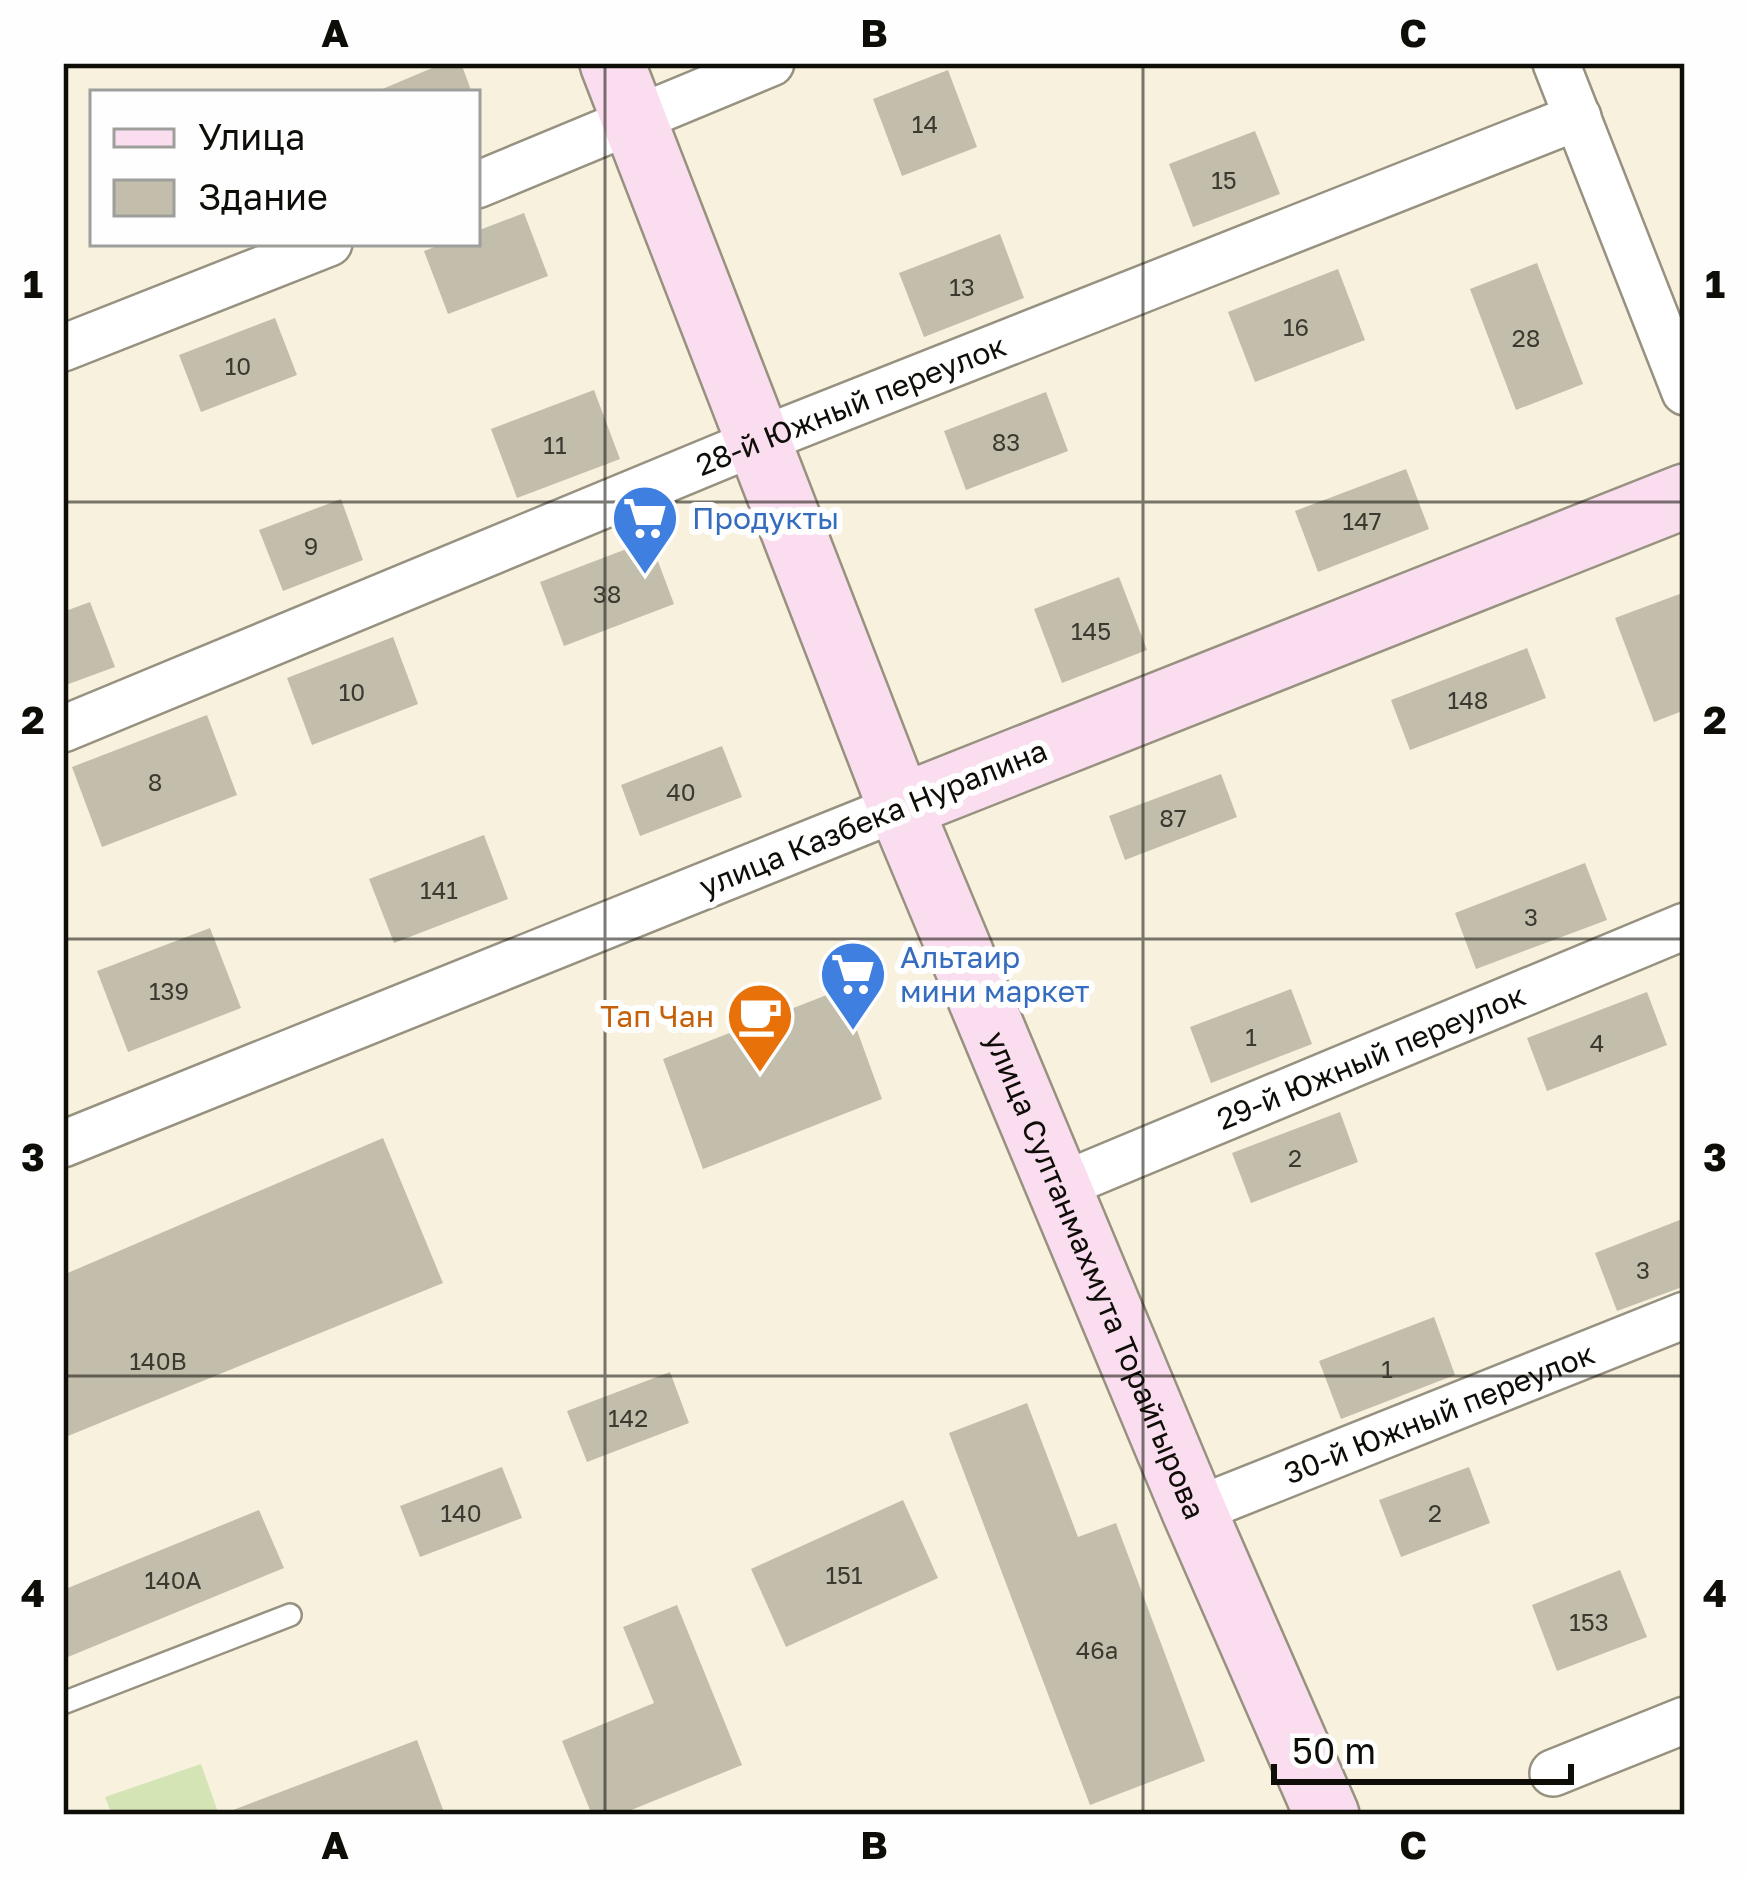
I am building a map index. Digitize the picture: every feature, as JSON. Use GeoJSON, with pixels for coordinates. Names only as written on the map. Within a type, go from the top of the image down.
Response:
{"type":"FeatureCollection","features":[{"type":"Feature","properties":{"kind":"main road","name":"улица Султанмахмута Торайгырова"},"geometry":{"type":"LineString","coordinates":[[612,63],[900,807],[1194,1511],[1327,1815]]}},
{"type":"Feature","properties":{"kind":"main road","name":"улица Казбека Нуралина"},"geometry":{"type":"LineString","coordinates":[[900,807],[1685,496]]}},
{"type":"Feature","properties":{"kind":"street"},"geometry":{"type":"LineString","coordinates":[[480,183],[771,63]]}},
{"type":"Feature","properties":{"kind":"street"},"geometry":{"type":"LineString","coordinates":[[1556,63],[1685,392]]}},
{"type":"Feature","properties":{"kind":"street","name":"28-й Южный переулок"},"geometry":{"type":"LineString","coordinates":[[63,729],[756,442],[1577,117]]}},
{"type":"Feature","properties":{"kind":"street"},"geometry":{"type":"LineString","coordinates":[[63,348],[321,246]]}},
{"type":"Feature","properties":{"kind":"street","name":"улица Казбека Нуралина"},"geometry":{"type":"LineString","coordinates":[[63,1144],[900,807]]}},
{"type":"Feature","properties":{"kind":"street","name":"29-й Южный переулок"},"geometry":{"type":"LineString","coordinates":[[1058,1187],[1685,926]]}},
{"type":"Feature","properties":{"kind":"street","name":"30-й Южный переулок"},"geometry":{"type":"LineString","coordinates":[[1194,1511],[1685,1315]]}},
{"type":"Feature","properties":{"kind":"street"},"geometry":{"type":"LineString","coordinates":[[1553,1773],[1685,1720]]}},
{"type":"Feature","properties":{"kind":"lane"},"geometry":{"type":"LineString","coordinates":[[63,1703],[290,1615]]}},
{"type":"Feature","properties":{"kind":"green space"},"geometry":{"type":"Polygon","coordinates":[[[201,1764],[219,1815],[112,1815],[105,1797],[201,1764]]]}},
{"type":"Feature","properties":{"kind":"building"},"geometry":{"type":"Polygon","coordinates":[[[444,63],[461,63],[471,90],[380,90],[444,63]]]}},
{"type":"Feature","properties":{"kind":"building"},"geometry":{"type":"Polygon","coordinates":[[[948,70],[977,147],[902,176],[873,99],[948,70]]]}},
{"type":"Feature","properties":{"kind":"building"},"geometry":{"type":"Polygon","coordinates":[[[1255,131],[1280,194],[1193,227],[1169,164],[1255,131]]]}},
{"type":"Feature","properties":{"kind":"building"},"geometry":{"type":"Polygon","coordinates":[[[524,213],[548,276],[448,314],[424,251],[437,246],[480,246],[480,230],[524,213]]]}},
{"type":"Feature","properties":{"kind":"building"},"geometry":{"type":"Polygon","coordinates":[[[1000,234],[1024,298],[924,337],[899,273],[1000,234]]]}},
{"type":"Feature","properties":{"kind":"building"},"geometry":{"type":"Polygon","coordinates":[[[1537,263],[1583,384],[1516,410],[1470,289],[1537,263]]]}},
{"type":"Feature","properties":{"kind":"building"},"geometry":{"type":"Polygon","coordinates":[[[1338,269],[1365,340],[1255,382],[1228,312],[1338,269]]]}},
{"type":"Feature","properties":{"kind":"building"},"geometry":{"type":"Polygon","coordinates":[[[275,318],[297,375],[201,412],[179,355],[275,318]]]}},
{"type":"Feature","properties":{"kind":"building"},"geometry":{"type":"Polygon","coordinates":[[[594,390],[620,459],[517,498],[491,429],[594,390]]]}},
{"type":"Feature","properties":{"kind":"building"},"geometry":{"type":"Polygon","coordinates":[[[1046,392],[1068,451],[966,490],[944,431],[1046,392]]]}},
{"type":"Feature","properties":{"kind":"building"},"geometry":{"type":"Polygon","coordinates":[[[1406,469],[1429,529],[1318,572],[1295,511],[1406,469]]]}},
{"type":"Feature","properties":{"kind":"building"},"geometry":{"type":"Polygon","coordinates":[[[341,499],[363,560],[283,591],[259,530],[341,499]]]}},
{"type":"Feature","properties":{"kind":"building"},"geometry":{"type":"Polygon","coordinates":[[[650,540],[674,604],[564,646],[540,582],[650,540]]]}},
{"type":"Feature","properties":{"kind":"building"},"geometry":{"type":"Polygon","coordinates":[[[1119,577],[1147,650],[1062,683],[1034,609],[1119,577]]]}},
{"type":"Feature","properties":{"kind":"building"},"geometry":{"type":"Polygon","coordinates":[[[1685,592],[1685,710],[1654,722],[1615,618],[1685,592]]]}},
{"type":"Feature","properties":{"kind":"building"},"geometry":{"type":"Polygon","coordinates":[[[90,602],[115,667],[63,686],[63,612],[90,602]]]}},
{"type":"Feature","properties":{"kind":"building"},"geometry":{"type":"Polygon","coordinates":[[[393,637],[418,704],[312,745],[287,678],[393,637]]]}},
{"type":"Feature","properties":{"kind":"building"},"geometry":{"type":"Polygon","coordinates":[[[1527,648],[1546,698],[1410,750],[1391,700],[1527,648]]]}},
{"type":"Feature","properties":{"kind":"building"},"geometry":{"type":"Polygon","coordinates":[[[207,715],[237,795],[102,847],[72,767],[207,715]]]}},
{"type":"Feature","properties":{"kind":"building"},"geometry":{"type":"Polygon","coordinates":[[[722,746],[742,797],[640,836],[621,785],[722,746]]]}},
{"type":"Feature","properties":{"kind":"building"},"geometry":{"type":"Polygon","coordinates":[[[1221,774],[1237,817],[1125,860],[1109,816],[1221,774]]]}},
{"type":"Feature","properties":{"kind":"building"},"geometry":{"type":"Polygon","coordinates":[[[484,835],[508,899],[394,943],[369,879],[484,835]]]}},
{"type":"Feature","properties":{"kind":"building"},"geometry":{"type":"Polygon","coordinates":[[[1585,863],[1607,920],[1476,969],[1455,913],[1585,863]]]}},
{"type":"Feature","properties":{"kind":"building"},"geometry":{"type":"Polygon","coordinates":[[[210,928],[241,1008],[128,1052],[97,971],[210,928]]]}},
{"type":"Feature","properties":{"kind":"building"},"geometry":{"type":"Polygon","coordinates":[[[842,989],[882,1099],[703,1169],[663,1059],[842,989]]]}},
{"type":"Feature","properties":{"kind":"building"},"geometry":{"type":"Polygon","coordinates":[[[1291,989],[1312,1044],[1211,1083],[1190,1027],[1291,989]]]}},
{"type":"Feature","properties":{"kind":"building"},"geometry":{"type":"Polygon","coordinates":[[[1647,992],[1667,1045],[1547,1091],[1527,1038],[1647,992]]]}},
{"type":"Feature","properties":{"kind":"building"},"geometry":{"type":"Polygon","coordinates":[[[1340,1112],[1358,1162],[1251,1203],[1232,1153],[1340,1112]]]}},
{"type":"Feature","properties":{"kind":"building"},"geometry":{"type":"Polygon","coordinates":[[[383,1138],[443,1283],[63,1438],[63,1275],[383,1138]]]}},
{"type":"Feature","properties":{"kind":"building"},"geometry":{"type":"Polygon","coordinates":[[[1685,1218],[1685,1286],[1617,1311],[1595,1253],[1685,1218]]]}},
{"type":"Feature","properties":{"kind":"building"},"geometry":{"type":"Polygon","coordinates":[[[1434,1317],[1455,1375],[1341,1419],[1319,1361],[1434,1317]]]}},
{"type":"Feature","properties":{"kind":"building"},"geometry":{"type":"Polygon","coordinates":[[[670,1372],[689,1423],[587,1462],[567,1411],[670,1372]]]}},
{"type":"Feature","properties":{"kind":"building"},"geometry":{"type":"Polygon","coordinates":[[[1027,1403],[1078,1537],[1116,1523],[1205,1761],[1090,1805],[949,1433],[1027,1403]]]}},
{"type":"Feature","properties":{"kind":"building"},"geometry":{"type":"Polygon","coordinates":[[[502,1467],[522,1518],[420,1557],[400,1506],[502,1467]]]}},
{"type":"Feature","properties":{"kind":"building"},"geometry":{"type":"Polygon","coordinates":[[[1469,1467],[1490,1523],[1401,1557],[1379,1500],[1469,1467]]]}},
{"type":"Feature","properties":{"kind":"building"},"geometry":{"type":"Polygon","coordinates":[[[903,1500],[938,1578],[786,1647],[751,1569],[903,1500]]]}},
{"type":"Feature","properties":{"kind":"building"},"geometry":{"type":"Polygon","coordinates":[[[259,1510],[284,1568],[63,1659],[63,1590],[259,1510]]]}},
{"type":"Feature","properties":{"kind":"building"},"geometry":{"type":"Polygon","coordinates":[[[1620,1570],[1647,1637],[1557,1671],[1532,1605],[1620,1570]]]}},
{"type":"Feature","properties":{"kind":"building"},"geometry":{"type":"Polygon","coordinates":[[[677,1605],[742,1765],[619,1815],[592,1815],[562,1741],[654,1703],[623,1627],[677,1605]]]}},
{"type":"Feature","properties":{"kind":"building"},"geometry":{"type":"Polygon","coordinates":[[[417,1740],[445,1815],[229,1815],[228,1812],[417,1740]]]}},
{"type":"Feature","properties":{"kind":"place","name":"Продукты"},"geometry":{"type":"Point","coordinates":[645,577]}},
{"type":"Feature","properties":{"kind":"place","name":"Альтаир мини маркет"},"geometry":{"type":"Point","coordinates":[853,1033]}},
{"type":"Feature","properties":{"kind":"place","name":"Тап Чан"},"geometry":{"type":"Point","coordinates":[760,1075]}}]}
